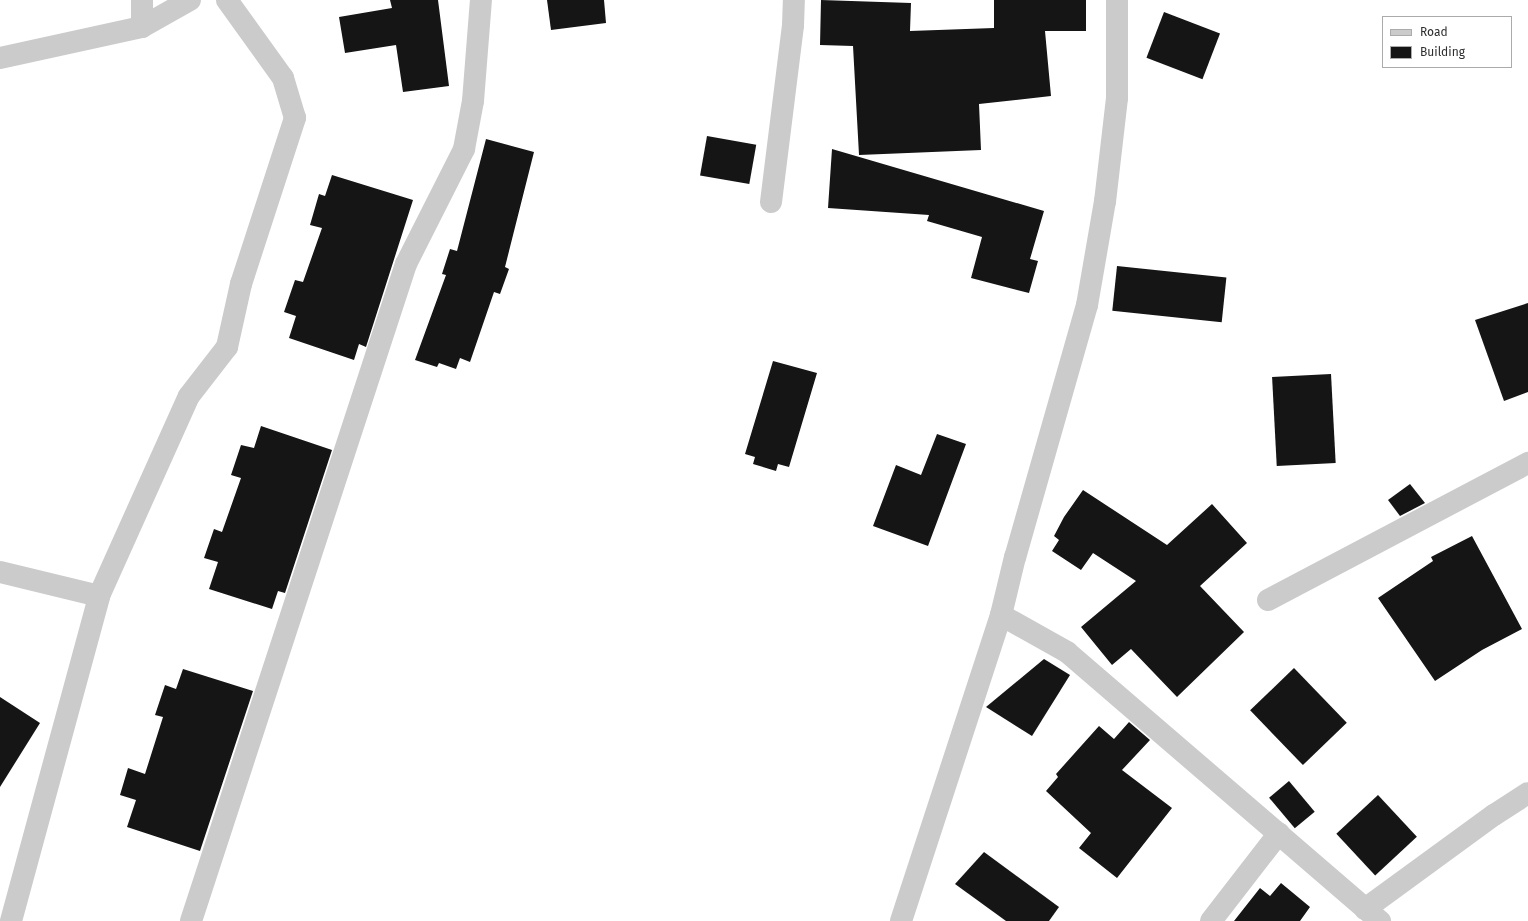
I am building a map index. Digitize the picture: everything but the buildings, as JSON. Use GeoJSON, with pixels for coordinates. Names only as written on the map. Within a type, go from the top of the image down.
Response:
{"type":"FeatureCollection","features":[{"type":"Feature","properties":{"kind":"street"},"geometry":{"type":"LineString","coordinates":[[142,0],[142,27]]}},
{"type":"Feature","properties":{"kind":"street"},"geometry":{"type":"LineString","coordinates":[[0,58],[142,27],[190,0]]}},
{"type":"Feature","properties":{"kind":"street"},"geometry":{"type":"LineString","coordinates":[[11,921],[99,596],[189,396],[227,347],[241,284],[294,118],[283,78],[227,0]]}},
{"type":"Feature","properties":{"kind":"street"},"geometry":{"type":"LineString","coordinates":[[191,921],[406,264],[464,149],[474,94],[481,0]]}},
{"type":"Feature","properties":{"kind":"street"},"geometry":{"type":"LineString","coordinates":[[771,202],[794,25],[794,0]]}},
{"type":"Feature","properties":{"kind":"street"},"geometry":{"type":"LineString","coordinates":[[901,921],[970,717],[1001,615],[1015,557],[1087,305],[1105,201],[1117,98],[1117,0]]}},
{"type":"Feature","properties":{"kind":"street"},"geometry":{"type":"LineString","coordinates":[[1268,600],[1528,463]]}},
{"type":"Feature","properties":{"kind":"street"},"geometry":{"type":"LineString","coordinates":[[0,572],[99,596]]}},
{"type":"Feature","properties":{"kind":"street"},"geometry":{"type":"LineString","coordinates":[[1001,615],[1067,652],[1372,915],[1528,793]]}},
{"type":"Feature","properties":{"kind":"street"},"geometry":{"type":"LineString","coordinates":[[1211,921],[1279,834]]}}]}
